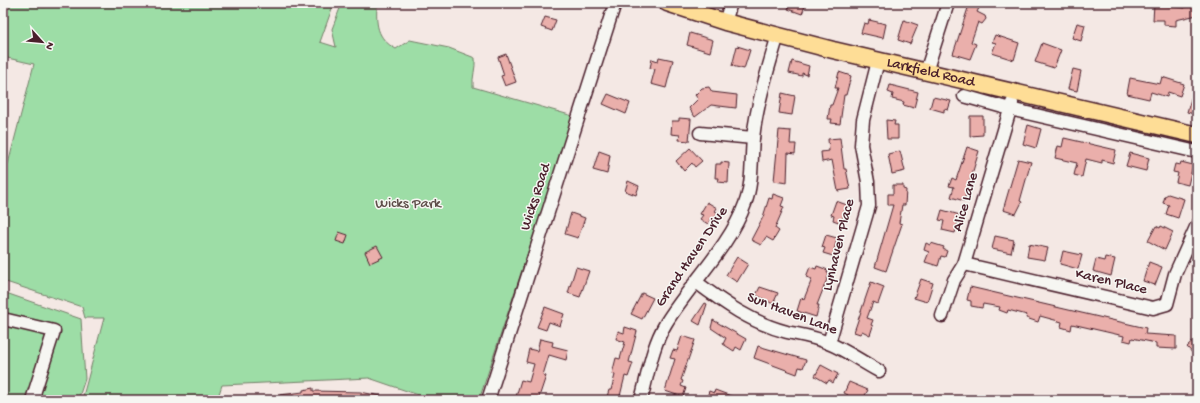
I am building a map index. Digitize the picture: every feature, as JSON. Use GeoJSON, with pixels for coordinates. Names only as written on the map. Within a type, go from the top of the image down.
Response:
{"type":"FeatureCollection","features":[{"type":"Feature","properties":{"kind":"main road","name":"Larkfield Road"},"geometry":{"type":"LineString","coordinates":[[667,3],[725,22],[878,61],[1197,136]]}},
{"type":"Feature","properties":{"kind":"street","name":"Wicks Road"},"geometry":{"type":"LineString","coordinates":[[488,400],[615,3]]}},
{"type":"Feature","properties":{"kind":"street"},"geometry":{"type":"LineString","coordinates":[[725,22],[732,3]]}},
{"type":"Feature","properties":{"kind":"street"},"geometry":{"type":"LineString","coordinates":[[926,72],[948,3]]}},
{"type":"Feature","properties":{"kind":"street","name":"Grand Haven Drive"},"geometry":{"type":"LineString","coordinates":[[641,400],[656,343],[666,323],[737,223],[746,203],[751,179],[753,138],[762,94],[778,35]]}},
{"type":"Feature","properties":{"kind":"street","name":"Lynhaven Place"},"geometry":{"type":"LineString","coordinates":[[829,343],[869,206],[868,182],[861,145],[863,120],[878,61]]}},
{"type":"Feature","properties":{"kind":"street","name":"Alice Lane"},"geometry":{"type":"LineString","coordinates":[[942,316],[954,280],[964,264],[1014,94]]}},
{"type":"Feature","properties":{"kind":"street","name":"Larkfield Road"},"geometry":{"type":"LineString","coordinates":[[964,96],[1010,109],[1197,152]]}},
{"type":"Feature","properties":{"kind":"street"},"geometry":{"type":"LineString","coordinates":[[700,133],[753,138]]}},
{"type":"Feature","properties":{"kind":"street","name":"Karen Place"},"geometry":{"type":"LineString","coordinates":[[964,264],[1153,308],[1167,304],[1175,274],[1197,225]]}},
{"type":"Feature","properties":{"kind":"street","name":"Sun Haven Lane"},"geometry":{"type":"LineString","coordinates":[[696,282],[724,303],[747,317],[787,332],[806,335],[829,343],[879,370]]}},
{"type":"Feature","properties":{"kind":"street"},"geometry":{"type":"LineString","coordinates":[[3,319],[54,331],[32,400]]}},
{"type":"Feature","properties":{"kind":"green space","name":"Wicks Park"},"geometry":{"type":"Polygon","coordinates":[[[3,3],[34,3],[43,7],[76,3],[334,3],[320,42],[336,47],[332,29],[342,3],[377,3],[377,24],[381,35],[389,45],[396,49],[410,40],[449,48],[475,58],[473,87],[573,116],[479,400],[433,400],[369,378],[222,385],[217,400],[82,400],[104,318],[85,318],[82,307],[3,281],[3,164],[8,164],[34,64],[3,57],[3,3]]]}},
{"type":"Feature","properties":{"kind":"green space"},"geometry":{"type":"Polygon","coordinates":[[[3,292],[81,319],[85,379],[78,400],[3,400],[3,292]]]}},
{"type":"Feature","properties":{"kind":"building"},"geometry":{"type":"Polygon","coordinates":[[[790,3],[806,3],[802,14],[788,9],[790,3]]]}},
{"type":"Feature","properties":{"kind":"building"},"geometry":{"type":"Polygon","coordinates":[[[1184,3],[1197,3],[1197,15],[1176,20],[1176,26],[1164,25],[1164,20],[1153,20],[1154,4],[1185,8],[1184,3]]]}},
{"type":"Feature","properties":{"kind":"building"},"geometry":{"type":"Polygon","coordinates":[[[969,5],[979,8],[977,12],[985,16],[986,19],[982,24],[978,22],[971,42],[976,44],[970,59],[953,54],[969,5]]]}},
{"type":"Feature","properties":{"kind":"building"},"geometry":{"type":"Polygon","coordinates":[[[545,17],[556,20],[552,31],[541,27],[545,17]]]}},
{"type":"Feature","properties":{"kind":"building"},"geometry":{"type":"Polygon","coordinates":[[[869,20],[886,24],[883,38],[861,33],[864,23],[868,24],[869,20]]]}},
{"type":"Feature","properties":{"kind":"building"},"geometry":{"type":"Polygon","coordinates":[[[904,20],[918,25],[910,44],[898,40],[904,20]]]}},
{"type":"Feature","properties":{"kind":"building"},"geometry":{"type":"Polygon","coordinates":[[[1077,23],[1085,25],[1081,41],[1072,38],[1077,23]]]}},
{"type":"Feature","properties":{"kind":"building"},"geometry":{"type":"Polygon","coordinates":[[[690,33],[713,40],[710,52],[687,45],[690,33]]]}},
{"type":"Feature","properties":{"kind":"building"},"geometry":{"type":"Polygon","coordinates":[[[995,35],[1019,43],[1014,60],[992,53],[996,43],[992,42],[995,35]]]}},
{"type":"Feature","properties":{"kind":"building"},"geometry":{"type":"Polygon","coordinates":[[[1042,43],[1061,50],[1054,68],[1035,62],[1042,43]]]}},
{"type":"Feature","properties":{"kind":"building"},"geometry":{"type":"Polygon","coordinates":[[[737,46],[750,50],[744,69],[732,66],[737,46]]]}},
{"type":"Feature","properties":{"kind":"building"},"geometry":{"type":"Polygon","coordinates":[[[506,54],[516,82],[505,86],[501,76],[504,75],[498,57],[506,54]]]}},
{"type":"Feature","properties":{"kind":"building"},"geometry":{"type":"Polygon","coordinates":[[[659,57],[673,60],[666,88],[651,84],[655,69],[650,68],[652,59],[658,61],[659,57]]]}},
{"type":"Feature","properties":{"kind":"building"},"geometry":{"type":"Polygon","coordinates":[[[792,61],[809,66],[807,75],[802,73],[802,76],[789,73],[792,61]]]}},
{"type":"Feature","properties":{"kind":"building"},"geometry":{"type":"Polygon","coordinates":[[[1073,69],[1081,71],[1077,91],[1068,89],[1073,69]]]}},
{"type":"Feature","properties":{"kind":"building"},"geometry":{"type":"Polygon","coordinates":[[[839,72],[851,76],[846,95],[844,95],[840,124],[831,123],[832,119],[828,119],[830,105],[832,105],[838,88],[835,88],[839,72]]]}},
{"type":"Feature","properties":{"kind":"building"},"geometry":{"type":"Polygon","coordinates":[[[1162,77],[1184,84],[1180,96],[1168,92],[1167,97],[1151,92],[1149,99],[1127,94],[1130,78],[1160,84],[1162,77]]]}},
{"type":"Feature","properties":{"kind":"building"},"geometry":{"type":"Polygon","coordinates":[[[890,85],[918,92],[914,108],[903,105],[904,102],[892,99],[893,94],[888,92],[890,85]]]}},
{"type":"Feature","properties":{"kind":"building"},"geometry":{"type":"Polygon","coordinates":[[[1195,86],[1197,86],[1197,115],[1187,112],[1195,86]]]}},
{"type":"Feature","properties":{"kind":"building"},"geometry":{"type":"Polygon","coordinates":[[[709,87],[712,92],[737,95],[736,108],[711,105],[695,117],[689,108],[698,99],[695,95],[702,88],[709,87]]]}},
{"type":"Feature","properties":{"kind":"building"},"geometry":{"type":"Polygon","coordinates":[[[782,93],[795,96],[792,115],[779,113],[782,93]]]}},
{"type":"Feature","properties":{"kind":"building"},"geometry":{"type":"Polygon","coordinates":[[[608,94],[630,103],[626,114],[603,104],[608,94]]]}},
{"type":"Feature","properties":{"kind":"building"},"geometry":{"type":"Polygon","coordinates":[[[933,97],[951,101],[948,110],[944,109],[944,112],[930,108],[933,97]]]}},
{"type":"Feature","properties":{"kind":"building"},"geometry":{"type":"Polygon","coordinates":[[[970,116],[983,116],[983,135],[970,136],[970,116]]]}},
{"type":"Feature","properties":{"kind":"building"},"geometry":{"type":"Polygon","coordinates":[[[679,118],[691,119],[689,141],[679,140],[680,135],[671,134],[672,121],[679,121],[679,118]]]}},
{"type":"Feature","properties":{"kind":"building"},"geometry":{"type":"Polygon","coordinates":[[[886,120],[895,121],[894,125],[898,125],[898,139],[887,139],[886,120]]]}},
{"type":"Feature","properties":{"kind":"building"},"geometry":{"type":"Polygon","coordinates":[[[1028,125],[1041,129],[1036,148],[1023,144],[1028,125]]]}},
{"type":"Feature","properties":{"kind":"building"},"geometry":{"type":"Polygon","coordinates":[[[779,130],[791,131],[790,144],[796,144],[795,154],[788,153],[787,183],[774,181],[779,130]]]}},
{"type":"Feature","properties":{"kind":"building"},"geometry":{"type":"Polygon","coordinates":[[[840,138],[844,169],[846,169],[850,189],[838,191],[832,160],[822,162],[821,152],[829,151],[828,139],[840,138]]]}},
{"type":"Feature","properties":{"kind":"building"},"geometry":{"type":"Polygon","coordinates":[[[1064,138],[1116,150],[1113,163],[1102,160],[1102,163],[1086,159],[1082,177],[1074,175],[1077,163],[1055,158],[1058,146],[1062,147],[1064,138]]]}},
{"type":"Feature","properties":{"kind":"building"},"geometry":{"type":"Polygon","coordinates":[[[967,147],[979,151],[964,201],[951,197],[954,187],[949,186],[952,178],[956,180],[967,147]]]}},
{"type":"Feature","properties":{"kind":"building"},"geometry":{"type":"Polygon","coordinates":[[[690,148],[702,161],[695,167],[692,163],[684,171],[676,161],[690,148]]]}},
{"type":"Feature","properties":{"kind":"building"},"geometry":{"type":"Polygon","coordinates":[[[599,151],[610,155],[607,174],[593,170],[599,151]]]}},
{"type":"Feature","properties":{"kind":"building"},"geometry":{"type":"Polygon","coordinates":[[[900,151],[905,171],[892,174],[888,154],[900,151]]]}},
{"type":"Feature","properties":{"kind":"building"},"geometry":{"type":"Polygon","coordinates":[[[1130,153],[1149,158],[1146,171],[1126,166],[1130,153]]]}},
{"type":"Feature","properties":{"kind":"building"},"geometry":{"type":"Polygon","coordinates":[[[1018,159],[1031,162],[1020,201],[1022,202],[1016,214],[1003,210],[1018,159]]]}},
{"type":"Feature","properties":{"kind":"building"},"geometry":{"type":"Polygon","coordinates":[[[721,162],[729,163],[728,183],[718,182],[719,178],[715,178],[716,164],[721,164],[721,162]]]}},
{"type":"Feature","properties":{"kind":"building"},"geometry":{"type":"Polygon","coordinates":[[[1181,162],[1193,165],[1188,185],[1176,182],[1178,173],[1173,172],[1175,164],[1180,165],[1181,162]]]}},
{"type":"Feature","properties":{"kind":"building"},"geometry":{"type":"Polygon","coordinates":[[[628,181],[639,186],[636,195],[625,191],[628,181]]]}},
{"type":"Feature","properties":{"kind":"building"},"geometry":{"type":"Polygon","coordinates":[[[893,185],[903,185],[903,189],[906,190],[905,205],[902,205],[899,223],[902,224],[886,271],[875,267],[893,205],[888,205],[888,194],[893,194],[893,185]]]}},
{"type":"Feature","properties":{"kind":"building"},"geometry":{"type":"Polygon","coordinates":[[[773,194],[784,198],[781,206],[784,207],[775,228],[779,231],[773,241],[766,237],[761,245],[751,240],[763,217],[769,198],[772,199],[773,194]]]}},
{"type":"Feature","properties":{"kind":"building"},"geometry":{"type":"Polygon","coordinates":[[[1168,194],[1184,199],[1178,218],[1166,214],[1169,205],[1163,203],[1165,196],[1168,194]]]}},
{"type":"Feature","properties":{"kind":"building"},"geometry":{"type":"Polygon","coordinates":[[[836,201],[847,205],[841,223],[833,220],[834,216],[831,215],[836,201]]]}},
{"type":"Feature","properties":{"kind":"building"},"geometry":{"type":"Polygon","coordinates":[[[707,202],[717,208],[715,211],[718,213],[713,221],[710,219],[708,224],[700,219],[703,215],[700,214],[707,202]]]}},
{"type":"Feature","properties":{"kind":"building"},"geometry":{"type":"Polygon","coordinates":[[[942,210],[960,215],[955,233],[942,230],[944,221],[939,220],[942,210]]]}},
{"type":"Feature","properties":{"kind":"building"},"geometry":{"type":"Polygon","coordinates":[[[571,213],[585,218],[578,238],[565,234],[571,213]]]}},
{"type":"Feature","properties":{"kind":"building"},"geometry":{"type":"Polygon","coordinates":[[[1156,226],[1160,228],[1161,226],[1173,232],[1165,250],[1148,241],[1156,226]]]}},
{"type":"Feature","properties":{"kind":"building"},"geometry":{"type":"Polygon","coordinates":[[[339,232],[348,235],[345,244],[336,241],[339,232]]]}},
{"type":"Feature","properties":{"kind":"building"},"geometry":{"type":"Polygon","coordinates":[[[826,235],[837,238],[833,256],[823,253],[825,248],[822,247],[826,235]]]}},
{"type":"Feature","properties":{"kind":"building"},"geometry":{"type":"Polygon","coordinates":[[[995,236],[1014,240],[1011,253],[992,249],[995,236]]]}},
{"type":"Feature","properties":{"kind":"building"},"geometry":{"type":"Polygon","coordinates":[[[926,243],[944,247],[943,249],[947,251],[945,257],[941,256],[938,266],[925,262],[929,252],[924,250],[926,243]]]}},
{"type":"Feature","properties":{"kind":"building"},"geometry":{"type":"Polygon","coordinates":[[[1029,244],[1048,248],[1045,260],[1027,257],[1029,244]]]}},
{"type":"Feature","properties":{"kind":"building"},"geometry":{"type":"Polygon","coordinates":[[[377,246],[383,257],[370,263],[365,252],[377,246]]]}},
{"type":"Feature","properties":{"kind":"building"},"geometry":{"type":"Polygon","coordinates":[[[1063,251],[1082,255],[1078,269],[1060,264],[1063,251]]]}},
{"type":"Feature","properties":{"kind":"building"},"geometry":{"type":"Polygon","coordinates":[[[737,257],[748,264],[737,282],[726,275],[737,257]]]}},
{"type":"Feature","properties":{"kind":"building"},"geometry":{"type":"Polygon","coordinates":[[[1105,257],[1115,259],[1111,276],[1093,271],[1096,259],[1104,261],[1105,257]]]}},
{"type":"Feature","properties":{"kind":"building"},"geometry":{"type":"Polygon","coordinates":[[[1149,262],[1162,267],[1155,285],[1143,281],[1149,262]]]}},
{"type":"Feature","properties":{"kind":"building"},"geometry":{"type":"Polygon","coordinates":[[[817,266],[828,270],[827,273],[829,274],[817,305],[819,305],[816,317],[797,311],[801,298],[804,299],[812,279],[806,277],[810,267],[816,269],[817,266]]]}},
{"type":"Feature","properties":{"kind":"building"},"geometry":{"type":"Polygon","coordinates":[[[576,267],[589,271],[580,297],[568,293],[576,267]]]}},
{"type":"Feature","properties":{"kind":"building"},"geometry":{"type":"Polygon","coordinates":[[[921,279],[933,283],[927,302],[914,298],[921,279]]]}},
{"type":"Feature","properties":{"kind":"building"},"geometry":{"type":"Polygon","coordinates":[[[871,282],[884,287],[878,304],[873,302],[867,318],[873,320],[870,335],[862,331],[860,334],[854,332],[871,282]]]}},
{"type":"Feature","properties":{"kind":"building"},"geometry":{"type":"Polygon","coordinates":[[[760,287],[778,293],[773,304],[756,295],[760,287]]]}},
{"type":"Feature","properties":{"kind":"building"},"geometry":{"type":"Polygon","coordinates":[[[970,287],[1146,328],[1145,334],[1176,336],[1176,349],[1156,348],[1156,343],[1132,338],[1131,342],[1123,340],[1124,336],[1072,324],[1071,330],[1061,327],[1062,322],[1040,316],[1038,322],[1026,318],[1027,315],[1008,310],[1007,313],[999,310],[1000,307],[983,304],[982,308],[971,306],[971,301],[967,300],[970,287]]]}},
{"type":"Feature","properties":{"kind":"building"},"geometry":{"type":"Polygon","coordinates":[[[642,293],[653,298],[642,319],[631,314],[642,293]]]}},
{"type":"Feature","properties":{"kind":"building"},"geometry":{"type":"Polygon","coordinates":[[[705,303],[707,304],[700,325],[693,321],[705,303]]]}},
{"type":"Feature","properties":{"kind":"building"},"geometry":{"type":"Polygon","coordinates":[[[545,307],[564,314],[560,326],[549,322],[546,330],[537,327],[545,307]]]}},
{"type":"Feature","properties":{"kind":"building"},"geometry":{"type":"Polygon","coordinates":[[[713,320],[746,339],[741,350],[736,347],[734,351],[723,344],[726,338],[711,328],[713,320]]]}},
{"type":"Feature","properties":{"kind":"building"},"geometry":{"type":"Polygon","coordinates":[[[625,327],[637,331],[629,362],[633,363],[628,377],[625,376],[619,400],[606,400],[609,390],[611,390],[615,375],[612,374],[616,358],[620,359],[625,342],[616,339],[618,331],[624,333],[625,327]]]}},
{"type":"Feature","properties":{"kind":"building"},"geometry":{"type":"Polygon","coordinates":[[[682,336],[695,340],[681,380],[683,381],[681,386],[686,388],[683,397],[665,391],[675,359],[670,358],[673,350],[677,351],[682,336]]]}},
{"type":"Feature","properties":{"kind":"building"},"geometry":{"type":"Polygon","coordinates":[[[1197,338],[1197,358],[1187,347],[1197,338]]]}},
{"type":"Feature","properties":{"kind":"building"},"geometry":{"type":"Polygon","coordinates":[[[540,339],[553,342],[552,346],[568,350],[566,360],[549,355],[543,375],[546,376],[538,400],[515,400],[521,380],[529,382],[534,364],[526,362],[529,349],[537,351],[540,339]]]}},
{"type":"Feature","properties":{"kind":"building"},"geometry":{"type":"Polygon","coordinates":[[[758,346],[806,360],[803,368],[799,367],[797,374],[754,358],[758,346]]]}},
{"type":"Feature","properties":{"kind":"building"},"geometry":{"type":"Polygon","coordinates":[[[821,365],[838,374],[833,383],[829,380],[827,383],[815,376],[821,365]]]}},
{"type":"Feature","properties":{"kind":"building"},"geometry":{"type":"Polygon","coordinates":[[[849,382],[868,390],[863,399],[860,397],[858,400],[846,400],[848,395],[844,393],[849,382]]]}},
{"type":"Feature","properties":{"kind":"building"},"geometry":{"type":"Polygon","coordinates":[[[313,388],[313,391],[360,392],[381,396],[381,400],[280,400],[280,395],[303,392],[303,390],[313,388]]]}},
{"type":"Feature","properties":{"kind":"building"},"geometry":{"type":"Polygon","coordinates":[[[715,390],[739,399],[706,400],[709,391],[714,393],[715,390]]]}}]}
